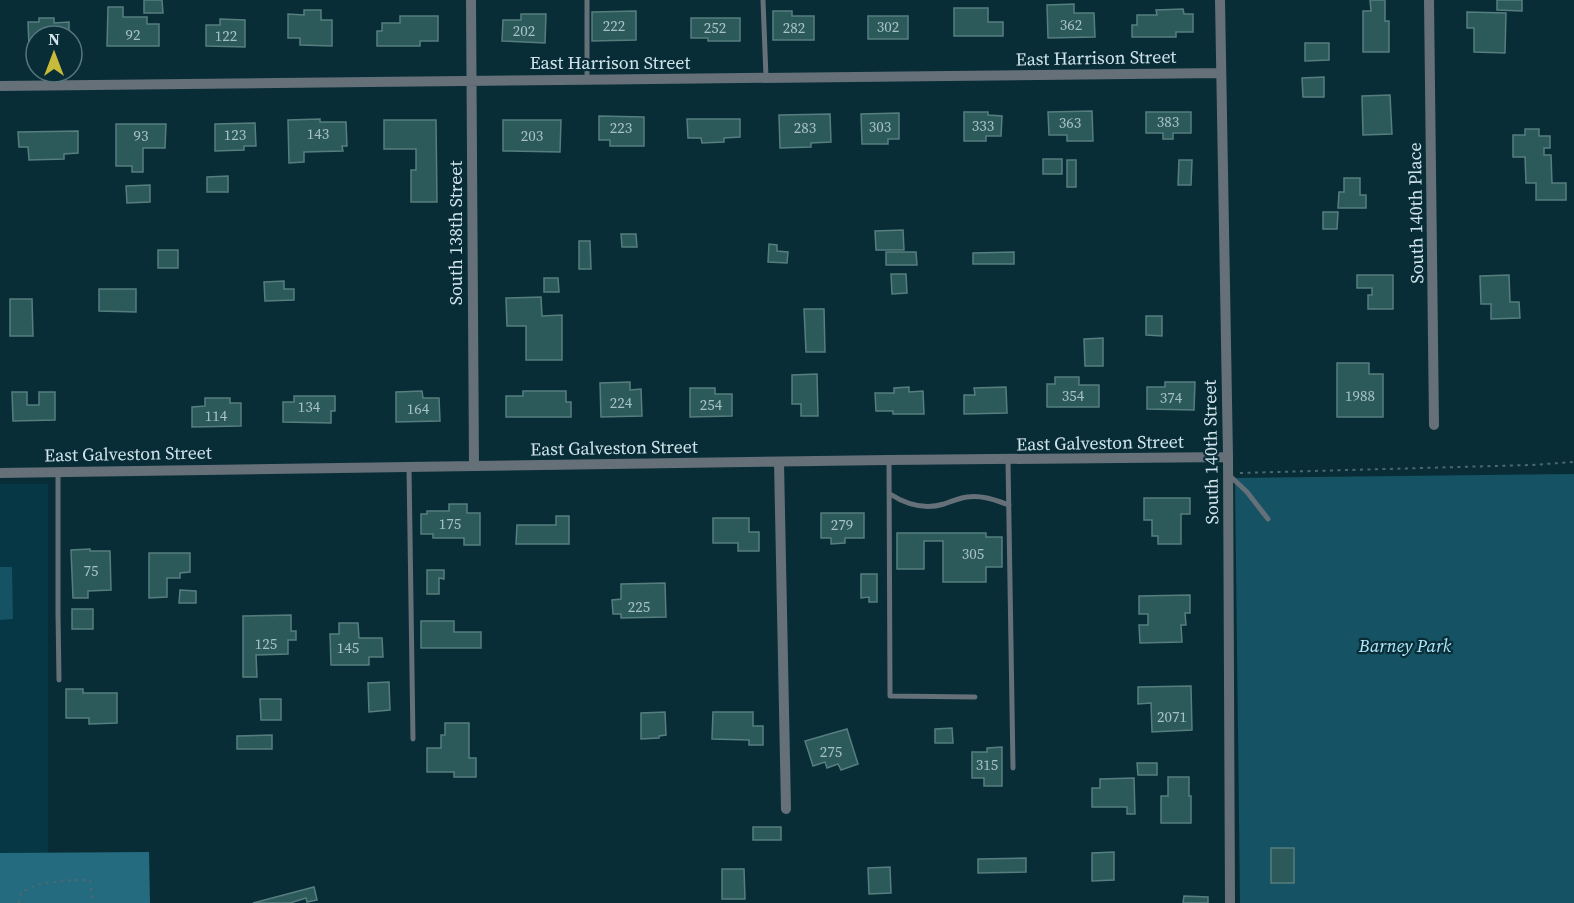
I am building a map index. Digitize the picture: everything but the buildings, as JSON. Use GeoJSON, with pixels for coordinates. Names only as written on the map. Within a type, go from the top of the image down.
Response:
{"type":"FeatureCollection","features":[{"type":"Feature","properties":{"kind":"street","name":"South 138th Street"},"geometry":{"type":"LineString","coordinates":[[471,0],[474,466]]}},
{"type":"Feature","properties":{"kind":"street","name":"South 140th Street"},"geometry":{"type":"LineString","coordinates":[[1220,0],[1228,457],[1230,903]]}},
{"type":"Feature","properties":{"kind":"street","name":"South 140th Place"},"geometry":{"type":"LineString","coordinates":[[1430,0],[1434,425]]}},
{"type":"Feature","properties":{"kind":"street","name":"East Harrison Street"},"geometry":{"type":"LineString","coordinates":[[0,86],[1221,73]]}},
{"type":"Feature","properties":{"kind":"street","name":"East Galveston Street"},"geometry":{"type":"LineString","coordinates":[[0,472],[1228,457]]}},
{"type":"Feature","properties":{"kind":"street"},"geometry":{"type":"LineString","coordinates":[[779,462],[786,809]]}},
{"type":"Feature","properties":{"kind":"lane"},"geometry":{"type":"LineString","coordinates":[[586,79],[587,0]]}},
{"type":"Feature","properties":{"kind":"lane"},"geometry":{"type":"LineString","coordinates":[[763,0],[766,79]]}},
{"type":"Feature","properties":{"kind":"lane"},"geometry":{"type":"LineString","coordinates":[[889,460],[890,696],[975,697]]}},
{"type":"Feature","properties":{"kind":"lane"},"geometry":{"type":"LineString","coordinates":[[1008,460],[1013,768]]}},
{"type":"Feature","properties":{"kind":"lane"},"geometry":{"type":"LineString","coordinates":[[409,467],[413,739]]}},
{"type":"Feature","properties":{"kind":"lane"},"geometry":{"type":"LineString","coordinates":[[58,472],[59,680]]}},
{"type":"Feature","properties":{"kind":"lane"},"geometry":{"type":"LineString","coordinates":[[1228,474],[1268,519]]}},
{"type":"Feature","properties":{"kind":"lane"},"geometry":{"type":"LineString","coordinates":[[890,494],[904,503],[923,507],[941,505],[965,497],[984,496],[1009,505]]}},
{"type":"Feature","properties":{"kind":"path"},"geometry":{"type":"LineString","coordinates":[[1228,474],[1574,462]]}},
{"type":"Feature","properties":{"kind":"path"},"geometry":{"type":"LineString","coordinates":[[19,903],[21,892],[39,884],[73,880],[90,880],[93,903]]}},
{"type":"Feature","properties":{"kind":"shaded area"},"geometry":{"type":"Polygon","coordinates":[[[0,484],[48,484],[48,853],[0,853],[0,484]]]}},
{"type":"Feature","properties":{"kind":"shaded area"},"geometry":{"type":"Polygon","coordinates":[[[149,852],[150,903],[0,903],[0,853],[149,852]]]}},
{"type":"Feature","properties":{"kind":"green space","name":"Barney Park"},"geometry":{"type":"Polygon","coordinates":[[[1574,474],[1574,903],[1240,903],[1235,478],[1574,474]]]}},
{"type":"Feature","properties":{"kind":"green space"},"geometry":{"type":"Polygon","coordinates":[[[0,567],[12,567],[13,619],[0,620],[0,567]]]}}]}
